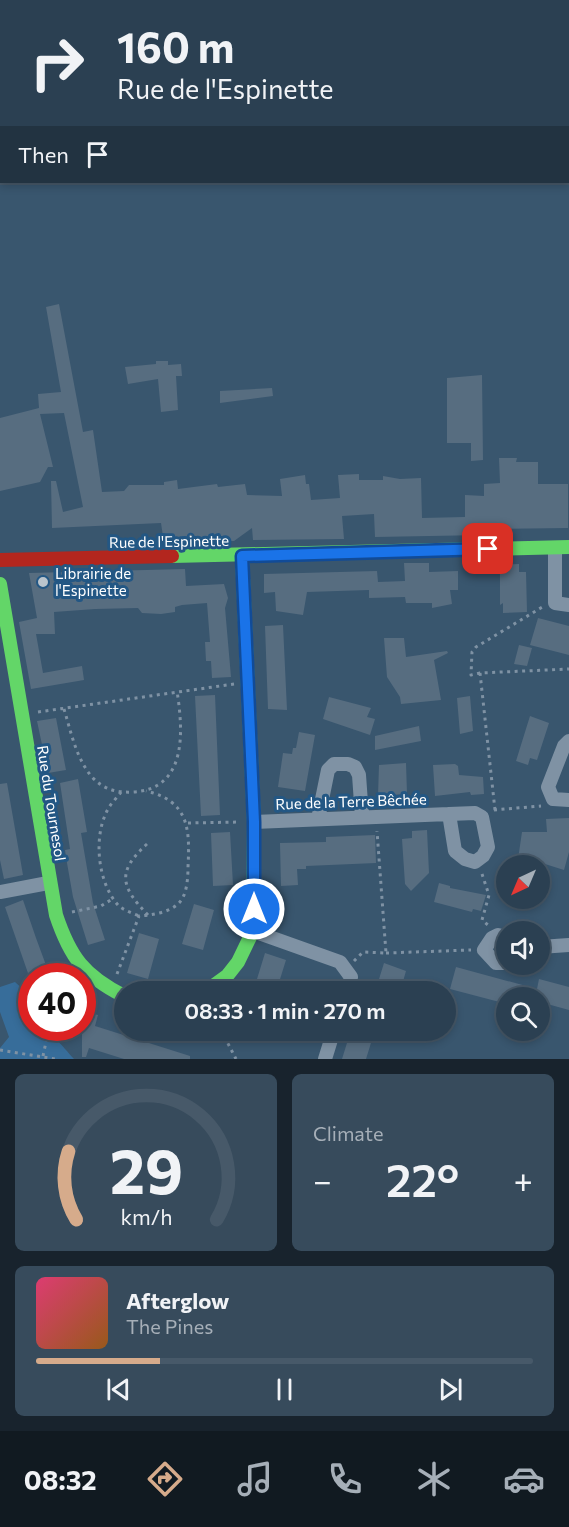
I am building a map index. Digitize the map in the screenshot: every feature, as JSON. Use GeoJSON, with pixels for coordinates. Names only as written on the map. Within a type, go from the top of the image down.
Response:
{"type":"FeatureCollection","features":[{"type":"Feature","properties":{"kind":"street","name":"Rue de l'Espinette"},"geometry":{"type":"LineString","coordinates":[[0,560],[562,548],[562,604]]}},
{"type":"Feature","properties":{"kind":"street"},"geometry":{"type":"LineString","coordinates":[[218,981],[232,969],[247,947],[253,931],[254,822],[250,682],[242,556]]}},
{"type":"Feature","properties":{"kind":"street","name":"Rue du Tournesol"},"geometry":{"type":"LineString","coordinates":[[0,584],[48,883],[67,949],[81,971],[114,991]]}},
{"type":"Feature","properties":{"kind":"street"},"geometry":{"type":"LineString","coordinates":[[569,741],[564,746],[548,787],[553,799],[569,800]]}},
{"type":"Feature","properties":{"kind":"street"},"geometry":{"type":"LineString","coordinates":[[318,819],[328,770],[334,764],[348,764],[355,767],[358,775],[362,817]]}},
{"type":"Feature","properties":{"kind":"street","name":"Rue de la Terre Bêchée"},"geometry":{"type":"LineString","coordinates":[[254,822],[475,813],[482,817],[488,847],[483,856],[475,862]]}},
{"type":"Feature","properties":{"kind":"street"},"geometry":{"type":"LineString","coordinates":[[449,814],[455,852],[475,862]]}},
{"type":"Feature","properties":{"kind":"street"},"geometry":{"type":"LineString","coordinates":[[0,892],[48,883]]}},
{"type":"Feature","properties":{"kind":"street"},"geometry":{"type":"LineString","coordinates":[[253,931],[340,962],[351,978],[350,981]]}},
{"type":"Feature","properties":{"kind":"street"},"geometry":{"type":"LineString","coordinates":[[496,936],[484,950],[496,963]]}},
{"type":"Feature","properties":{"kind":"street"},"geometry":{"type":"LineString","coordinates":[[550,946],[569,945]]}},
{"type":"Feature","properties":{"kind":"street"},"geometry":{"type":"LineString","coordinates":[[326,1059],[331,1041]]}},
{"type":"Feature","properties":{"kind":"path"},"geometry":{"type":"LineString","coordinates":[[562,604],[538,607],[476,647],[472,652],[471,675],[569,669]]}},
{"type":"Feature","properties":{"kind":"path"},"geometry":{"type":"LineString","coordinates":[[480,673],[495,810],[539,807]]}},
{"type":"Feature","properties":{"kind":"path"},"geometry":{"type":"LineString","coordinates":[[40,712],[250,682]]}},
{"type":"Feature","properties":{"kind":"path"},"geometry":{"type":"LineString","coordinates":[[146,791],[163,782],[175,764],[182,745],[177,691]]}},
{"type":"Feature","properties":{"kind":"path"},"geometry":{"type":"LineString","coordinates":[[64,709],[79,756],[91,775],[103,787],[121,792],[146,791],[164,795],[176,805],[188,823],[188,882],[179,903],[157,915],[139,916],[119,906],[107,889],[100,862],[100,837],[106,811],[121,792]]}},
{"type":"Feature","properties":{"kind":"path"},"geometry":{"type":"LineString","coordinates":[[376,817],[386,953]]}},
{"type":"Feature","properties":{"kind":"path"},"geometry":{"type":"LineString","coordinates":[[188,823],[254,822]]}},
{"type":"Feature","properties":{"kind":"path"},"geometry":{"type":"LineString","coordinates":[[147,844],[134,856],[125,870],[126,887],[148,915]]}},
{"type":"Feature","properties":{"kind":"path"},"geometry":{"type":"LineString","coordinates":[[475,862],[486,880],[489,895],[482,920]]}},
{"type":"Feature","properties":{"kind":"path"},"geometry":{"type":"LineString","coordinates":[[76,912],[101,906],[114,898]]}},
{"type":"Feature","properties":{"kind":"path"},"geometry":{"type":"LineString","coordinates":[[121,981],[139,916]]}},
{"type":"Feature","properties":{"kind":"path"},"geometry":{"type":"LineString","coordinates":[[346,969],[363,952],[484,950]]}},
{"type":"Feature","properties":{"kind":"path"},"geometry":{"type":"LineString","coordinates":[[43,1056],[46,1041]]}},
{"type":"Feature","properties":{"kind":"path"},"geometry":{"type":"LineString","coordinates":[[227,1041],[236,1059]]}},
{"type":"Feature","properties":{"kind":"path"},"geometry":{"type":"LineString","coordinates":[[0,1050],[55,1059]]}},
{"type":"Feature","properties":{"kind":"shaded area"},"geometry":{"type":"Polygon","coordinates":[[[15,982],[18,985],[18,1041],[58,1041],[74,1059],[0,1059],[0,1048],[9,1037],[0,1012],[0,987],[15,982]]]}},
{"type":"Feature","properties":{"kind":"building"},"geometry":{"type":"Polygon","coordinates":[[[59,304],[83,432],[93,430],[102,492],[124,491],[129,485],[164,485],[164,482],[177,480],[178,489],[217,484],[218,487],[245,484],[247,495],[282,496],[280,479],[305,475],[311,500],[340,498],[338,475],[359,474],[359,480],[383,480],[383,476],[400,479],[421,478],[422,518],[465,517],[465,495],[484,496],[484,484],[500,483],[499,458],[517,458],[516,462],[538,462],[538,484],[568,484],[568,528],[484,529],[484,535],[375,537],[374,514],[342,516],[344,539],[253,540],[252,528],[234,541],[164,543],[161,523],[52,528],[51,481],[56,481],[63,512],[83,507],[64,413],[40,414],[53,467],[48,467],[40,482],[0,491],[0,418],[39,408],[38,394],[61,392],[46,307],[59,304]]]}},
{"type":"Feature","properties":{"kind":"building"},"geometry":{"type":"Polygon","coordinates":[[[156,361],[168,361],[168,365],[181,364],[182,376],[176,376],[178,410],[161,412],[158,379],[128,384],[125,367],[156,364],[156,361]]]}},
{"type":"Feature","properties":{"kind":"building"},"geometry":{"type":"Polygon","coordinates":[[[482,375],[483,460],[471,461],[471,443],[447,443],[447,378],[482,375]]]}},
{"type":"Feature","properties":{"kind":"building"},"geometry":{"type":"Polygon","coordinates":[[[272,388],[273,396],[220,403],[220,391],[272,388]]]}},
{"type":"Feature","properties":{"kind":"building"},"geometry":{"type":"Polygon","coordinates":[[[404,563],[429,563],[429,572],[458,571],[458,590],[450,590],[452,604],[432,608],[432,603],[406,603],[405,597],[369,598],[369,590],[307,592],[303,615],[276,611],[275,592],[264,593],[264,574],[377,571],[378,582],[405,581],[404,563]]]}},
{"type":"Feature","properties":{"kind":"building"},"geometry":{"type":"Polygon","coordinates":[[[519,564],[519,572],[526,572],[527,612],[503,613],[503,603],[500,605],[500,565],[519,564]]]}},
{"type":"Feature","properties":{"kind":"building"},"geometry":{"type":"Polygon","coordinates":[[[185,569],[186,586],[224,584],[228,598],[225,608],[231,677],[212,678],[211,661],[206,661],[205,642],[210,642],[207,603],[182,605],[175,607],[175,612],[161,614],[142,613],[138,608],[95,609],[54,612],[55,634],[36,634],[43,673],[82,666],[84,680],[31,689],[19,622],[37,618],[29,573],[185,569]]]}},
{"type":"Feature","properties":{"kind":"building"},"geometry":{"type":"Polygon","coordinates":[[[538,618],[569,626],[569,655],[530,645],[538,618]]]}},
{"type":"Feature","properties":{"kind":"building"},"geometry":{"type":"Polygon","coordinates":[[[283,625],[287,710],[268,709],[265,626],[283,625]]]}},
{"type":"Feature","properties":{"kind":"building"},"geometry":{"type":"Polygon","coordinates":[[[384,638],[404,638],[406,657],[447,651],[448,653],[434,660],[441,700],[401,704],[400,697],[387,677],[384,638]]]}},
{"type":"Feature","properties":{"kind":"building"},"geometry":{"type":"Polygon","coordinates":[[[519,645],[532,648],[527,666],[514,664],[519,645]]]}},
{"type":"Feature","properties":{"kind":"building"},"geometry":{"type":"Polygon","coordinates":[[[215,695],[220,815],[201,816],[195,696],[215,695]]]}},
{"type":"Feature","properties":{"kind":"building"},"geometry":{"type":"Polygon","coordinates":[[[470,696],[473,731],[460,734],[457,698],[470,696]]]}},
{"type":"Feature","properties":{"kind":"building"},"geometry":{"type":"Polygon","coordinates":[[[329,697],[371,708],[367,717],[375,719],[370,735],[323,719],[329,697]]]}},
{"type":"Feature","properties":{"kind":"building"},"geometry":{"type":"Polygon","coordinates":[[[530,716],[549,723],[537,760],[530,758],[528,765],[516,761],[530,716]]]}},
{"type":"Feature","properties":{"kind":"building"},"geometry":{"type":"Polygon","coordinates":[[[56,718],[66,770],[48,773],[37,721],[56,718]]]}},
{"type":"Feature","properties":{"kind":"building"},"geometry":{"type":"Polygon","coordinates":[[[419,726],[421,741],[375,750],[375,736],[419,726]]]}},
{"type":"Feature","properties":{"kind":"building"},"geometry":{"type":"Polygon","coordinates":[[[299,732],[315,735],[305,791],[278,787],[283,753],[292,754],[293,748],[296,748],[299,732]]]}},
{"type":"Feature","properties":{"kind":"building"},"geometry":{"type":"Polygon","coordinates":[[[406,763],[407,794],[378,796],[379,765],[406,763]]]}},
{"type":"Feature","properties":{"kind":"building"},"geometry":{"type":"Polygon","coordinates":[[[455,764],[458,766],[459,775],[483,777],[484,794],[471,795],[470,792],[435,796],[433,765],[455,764]]]}},
{"type":"Feature","properties":{"kind":"building"},"geometry":{"type":"Polygon","coordinates":[[[78,779],[87,832],[81,833],[93,903],[105,940],[88,945],[73,897],[67,863],[65,850],[70,849],[60,783],[78,779]]]}},
{"type":"Feature","properties":{"kind":"building"},"geometry":{"type":"Polygon","coordinates":[[[7,783],[23,875],[4,879],[0,860],[0,784],[7,783]]]}},
{"type":"Feature","properties":{"kind":"building"},"geometry":{"type":"Polygon","coordinates":[[[569,818],[569,852],[564,870],[550,866],[550,855],[519,855],[522,832],[547,832],[546,819],[569,818]]]}},
{"type":"Feature","properties":{"kind":"building"},"geometry":{"type":"Polygon","coordinates":[[[427,830],[429,873],[411,891],[405,884],[402,839],[412,838],[412,831],[427,830]]]}},
{"type":"Feature","properties":{"kind":"building"},"geometry":{"type":"Polygon","coordinates":[[[230,832],[233,885],[213,886],[211,833],[230,832]]]}},
{"type":"Feature","properties":{"kind":"building"},"geometry":{"type":"Polygon","coordinates":[[[375,835],[376,863],[306,866],[306,869],[297,869],[298,885],[281,886],[280,843],[326,842],[326,837],[375,835]]]}},
{"type":"Feature","properties":{"kind":"building"},"geometry":{"type":"Polygon","coordinates":[[[439,883],[450,886],[450,888],[486,895],[481,911],[473,909],[472,912],[434,902],[439,883]]]}},
{"type":"Feature","properties":{"kind":"building"},"geometry":{"type":"Polygon","coordinates":[[[23,900],[45,963],[24,963],[5,907],[23,900]]]}},
{"type":"Feature","properties":{"kind":"building"},"geometry":{"type":"Polygon","coordinates":[[[194,904],[214,910],[203,950],[182,944],[194,904]]]}},
{"type":"Feature","properties":{"kind":"building"},"geometry":{"type":"Polygon","coordinates":[[[139,933],[159,939],[148,979],[127,973],[139,933]]]}},
{"type":"Feature","properties":{"kind":"building"},"geometry":{"type":"Polygon","coordinates":[[[265,953],[286,960],[279,981],[256,981],[265,953]]]}},
{"type":"Feature","properties":{"kind":"building"},"geometry":{"type":"Polygon","coordinates":[[[384,963],[406,971],[403,981],[378,981],[384,963]]]}},
{"type":"Feature","properties":{"kind":"building"},"geometry":{"type":"Polygon","coordinates":[[[456,967],[530,987],[496,987],[496,1001],[456,991],[456,981],[452,981],[456,967]]]}},
{"type":"Feature","properties":{"kind":"building"},"geometry":{"type":"Polygon","coordinates":[[[539,979],[569,987],[569,1010],[550,1005],[550,987],[537,987],[539,979]]]}},
{"type":"Feature","properties":{"kind":"building"},"geometry":{"type":"Polygon","coordinates":[[[96,1026],[114,1032],[114,1041],[142,1041],[190,1056],[190,1059],[124,1059],[89,1048],[86,1057],[82,1057],[82,1041],[96,1041],[96,1026]]]}},
{"type":"Feature","properties":{"kind":"building"},"geometry":{"type":"Polygon","coordinates":[[[348,1041],[372,1041],[366,1059],[342,1059],[348,1041]]]}},
{"type":"Feature","properties":{"kind":"traffic: fast"},"geometry":{"type":"LineString","coordinates":[[172,556],[569,547]]}},
{"type":"Feature","properties":{"kind":"traffic: fast"},"geometry":{"type":"LineString","coordinates":[[220,981],[238,962],[253,931],[254,822],[242,556]]}},
{"type":"Feature","properties":{"kind":"traffic: fast"},"geometry":{"type":"LineString","coordinates":[[0,584],[56,915],[67,943],[80,964],[98,981],[114,990]]}},
{"type":"Feature","properties":{"kind":"traffic: jam"},"geometry":{"type":"LineString","coordinates":[[0,560],[172,556]]}},
{"type":"Feature","properties":{"kind":"place","name":"Librairie de l'Espinette"},"geometry":{"type":"Point","coordinates":[43,582]}},
{"type":"Feature","properties":{"kind":"route"},"geometry":{"type":"LineString","coordinates":[[254,909],[250,682],[242,556],[488,549]]}}]}
